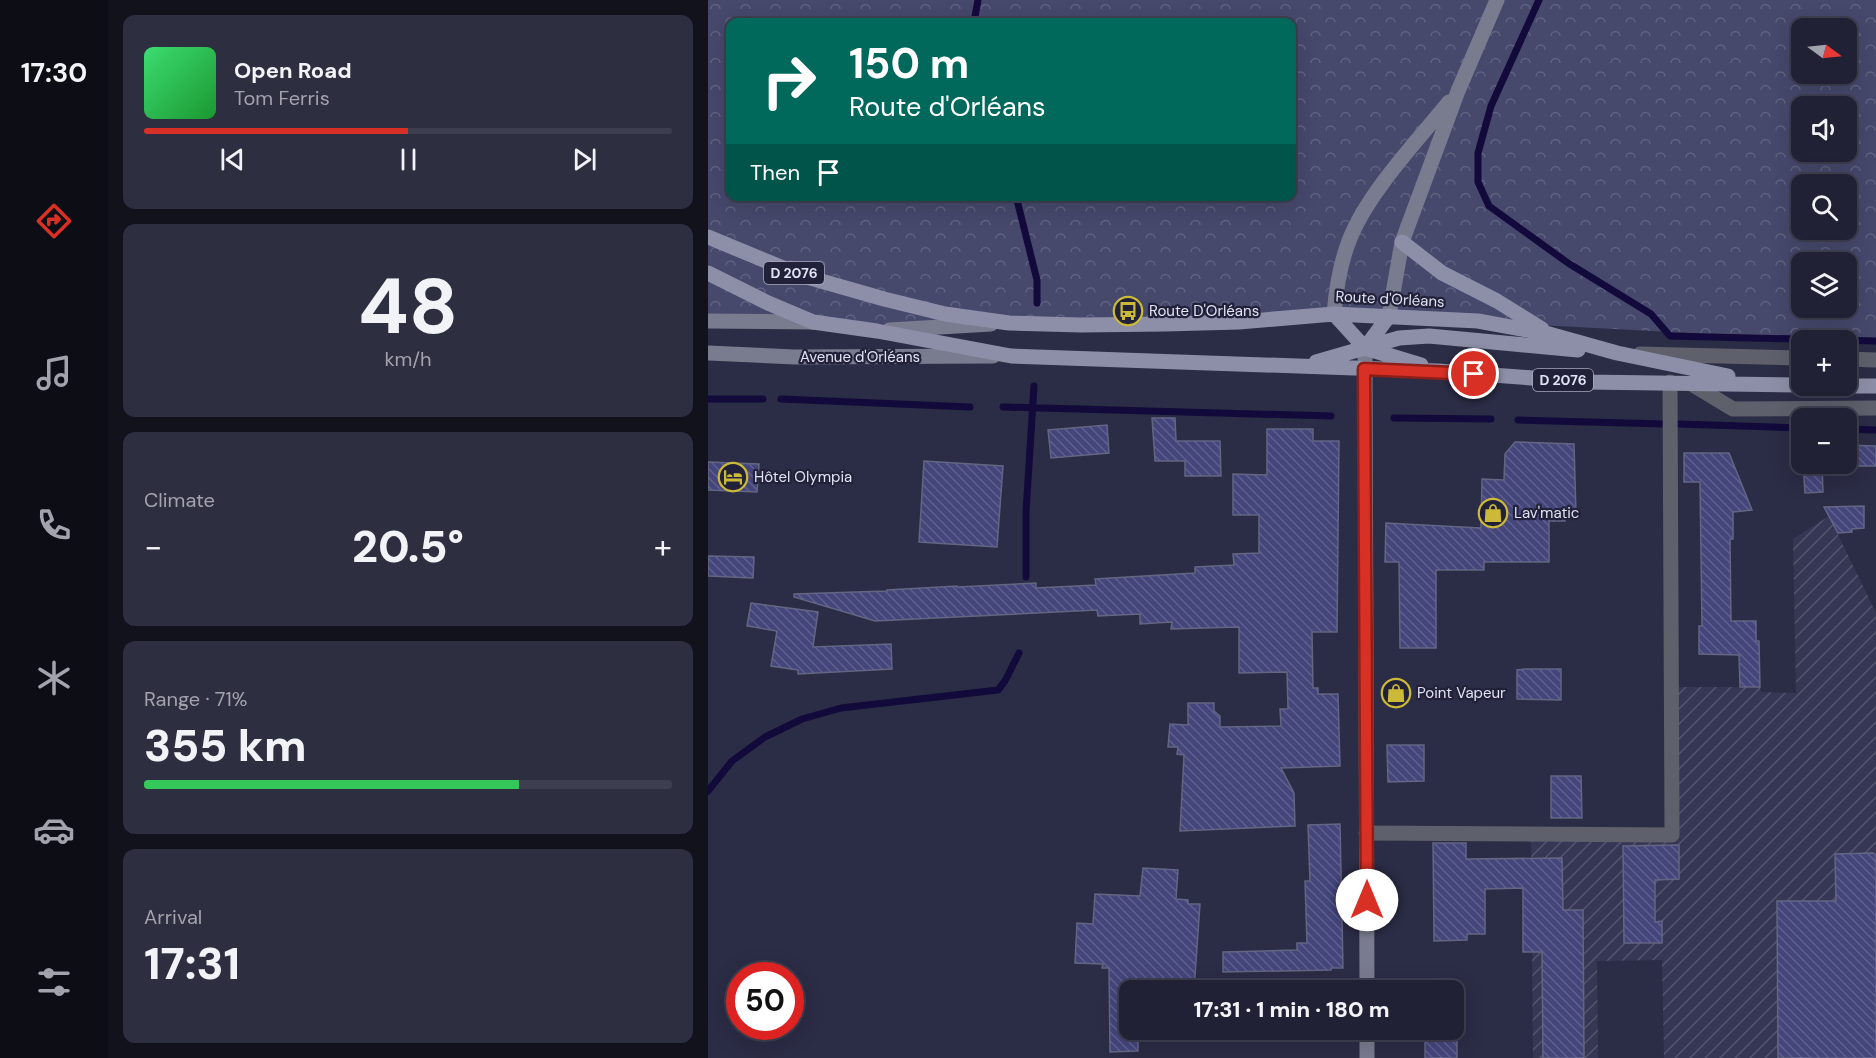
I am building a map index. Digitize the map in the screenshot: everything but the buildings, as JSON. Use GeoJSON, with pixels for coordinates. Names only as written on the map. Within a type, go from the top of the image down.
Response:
{"type":"FeatureCollection","features":[{"type":"Feature","properties":{"kind":"main road"},"geometry":{"type":"LineString","coordinates":[[1367,980],[1365,348],[1389,316],[1402,242],[1458,91],[1497,0]]}},
{"type":"Feature","properties":{"kind":"main road"},"geometry":{"type":"LineString","coordinates":[[1438,371],[1365,348],[1334,314],[1336,291],[1349,242],[1364,210],[1458,91]]}},
{"type":"Feature","properties":{"kind":"main road","name":"Route d'Orléans"},"geometry":{"type":"LineString","coordinates":[[708,237],[800,275],[884,299],[945,314],[1009,323]]}},
{"type":"Feature","properties":{"kind":"main road","name":"D 2076"},"geometry":{"type":"LineString","coordinates":[[1402,242],[1442,273],[1497,301],[1549,334]]}},
{"type":"Feature","properties":{"kind":"main road","name":"D 2076"},"geometry":{"type":"LineString","coordinates":[[708,273],[768,303],[813,322],[877,331],[1011,356]]}},
{"type":"Feature","properties":{"kind":"main road","name":"Route d'Orléans"},"geometry":{"type":"LineString","coordinates":[[877,331],[1009,323],[1081,325],[1239,322],[1334,314],[1478,321],[1549,334],[1617,353],[1763,383]]}},
{"type":"Feature","properties":{"kind":"main road"},"geometry":{"type":"LineString","coordinates":[[708,321],[813,322]]}},
{"type":"Feature","properties":{"kind":"main road","name":"D 2076"},"geometry":{"type":"LineString","coordinates":[[1365,348],[1399,338],[1429,336],[1617,353]]}},
{"type":"Feature","properties":{"kind":"main road"},"geometry":{"type":"LineString","coordinates":[[1303,366],[1365,348]]}},
{"type":"Feature","properties":{"kind":"main road","name":"Avenue d'Orléans"},"geometry":{"type":"LineString","coordinates":[[708,353],[794,357],[1011,356]]}},
{"type":"Feature","properties":{"kind":"main road","name":"Route d'Orléans"},"geometry":{"type":"LineString","coordinates":[[1011,356],[1438,371],[1586,382],[1791,384]]}},
{"type":"Feature","properties":{"kind":"main road"},"geometry":{"type":"LineString","coordinates":[[1857,386],[1876,386]]}},
{"type":"Feature","properties":{"kind":"main road"},"geometry":{"type":"LineString","coordinates":[[1367,1040],[1367,1058]]}},
{"type":"Feature","properties":{"kind":"street"},"geometry":{"type":"LineString","coordinates":[[1617,353],[1791,358]]}},
{"type":"Feature","properties":{"kind":"street"},"geometry":{"type":"LineString","coordinates":[[1857,359],[1876,360]]}},
{"type":"Feature","properties":{"kind":"street"},"geometry":{"type":"LineString","coordinates":[[1366,833],[1671,835],[1670,382]]}},
{"type":"Feature","properties":{"kind":"street"},"geometry":{"type":"LineString","coordinates":[[1690,383],[1734,409],[1876,408]]}},
{"type":"Feature","properties":{"kind":"shaded area"},"geometry":{"type":"Polygon","coordinates":[[[1829,516],[1876,613],[1876,1058],[1664,1058],[1662,960],[1597,961],[1598,1058],[1533,1058],[1531,834],[1666,834],[1667,687],[1760,687],[1761,692],[1796,693],[1793,539],[1829,516]]]}},
{"type":"Feature","properties":{"kind":"green space"},"geometry":{"type":"Polygon","coordinates":[[[708,0],[1876,0],[1876,343],[1857,342],[1857,330],[1791,330],[1791,338],[1334,314],[1009,323],[708,325],[708,0]]]}},
{"type":"Feature","properties":{"kind":"waterway"},"geometry":{"type":"LineString","coordinates":[[975,18],[978,0]]}},
{"type":"Feature","properties":{"kind":"waterway"},"geometry":{"type":"LineString","coordinates":[[1539,0],[1491,106],[1478,153],[1478,182],[1489,206],[1568,263],[1651,314],[1670,336],[1876,341]]}},
{"type":"Feature","properties":{"kind":"waterway"},"geometry":{"type":"LineString","coordinates":[[1017,201],[1037,280],[1037,303]]}},
{"type":"Feature","properties":{"kind":"waterway"},"geometry":{"type":"LineString","coordinates":[[1026,577],[1026,512],[1034,386]]}},
{"type":"Feature","properties":{"kind":"waterway"},"geometry":{"type":"LineString","coordinates":[[708,399],[763,399]]}},
{"type":"Feature","properties":{"kind":"waterway"},"geometry":{"type":"LineString","coordinates":[[781,399],[970,407]]}},
{"type":"Feature","properties":{"kind":"waterway"},"geometry":{"type":"LineString","coordinates":[[1003,407],[1331,416]]}},
{"type":"Feature","properties":{"kind":"waterway"},"geometry":{"type":"LineString","coordinates":[[1394,418],[1491,419]]}},
{"type":"Feature","properties":{"kind":"waterway"},"geometry":{"type":"LineString","coordinates":[[1518,420],[1664,424]]}},
{"type":"Feature","properties":{"kind":"waterway"},"geometry":{"type":"LineString","coordinates":[[1679,424],[1791,428]]}},
{"type":"Feature","properties":{"kind":"waterway"},"geometry":{"type":"LineString","coordinates":[[1857,429],[1876,430]]}},
{"type":"Feature","properties":{"kind":"waterway"},"geometry":{"type":"LineString","coordinates":[[708,791],[732,761],[765,737],[802,719],[841,708],[998,690],[1019,653]]}},
{"type":"Feature","properties":{"kind":"place","name":"Route D'Orléans"},"geometry":{"type":"Point","coordinates":[1128,311]}},
{"type":"Feature","properties":{"kind":"place","name":"Hôtel Olympia"},"geometry":{"type":"Point","coordinates":[733,477]}},
{"type":"Feature","properties":{"kind":"place","name":"Lav'matic"},"geometry":{"type":"Point","coordinates":[1493,513]}},
{"type":"Feature","properties":{"kind":"place","name":"Point Vapeur"},"geometry":{"type":"Point","coordinates":[1396,693]}},
{"type":"Feature","properties":{"kind":"route"},"geometry":{"type":"LineString","coordinates":[[1367,900],[1364,369],[1474,374]]}}]}
